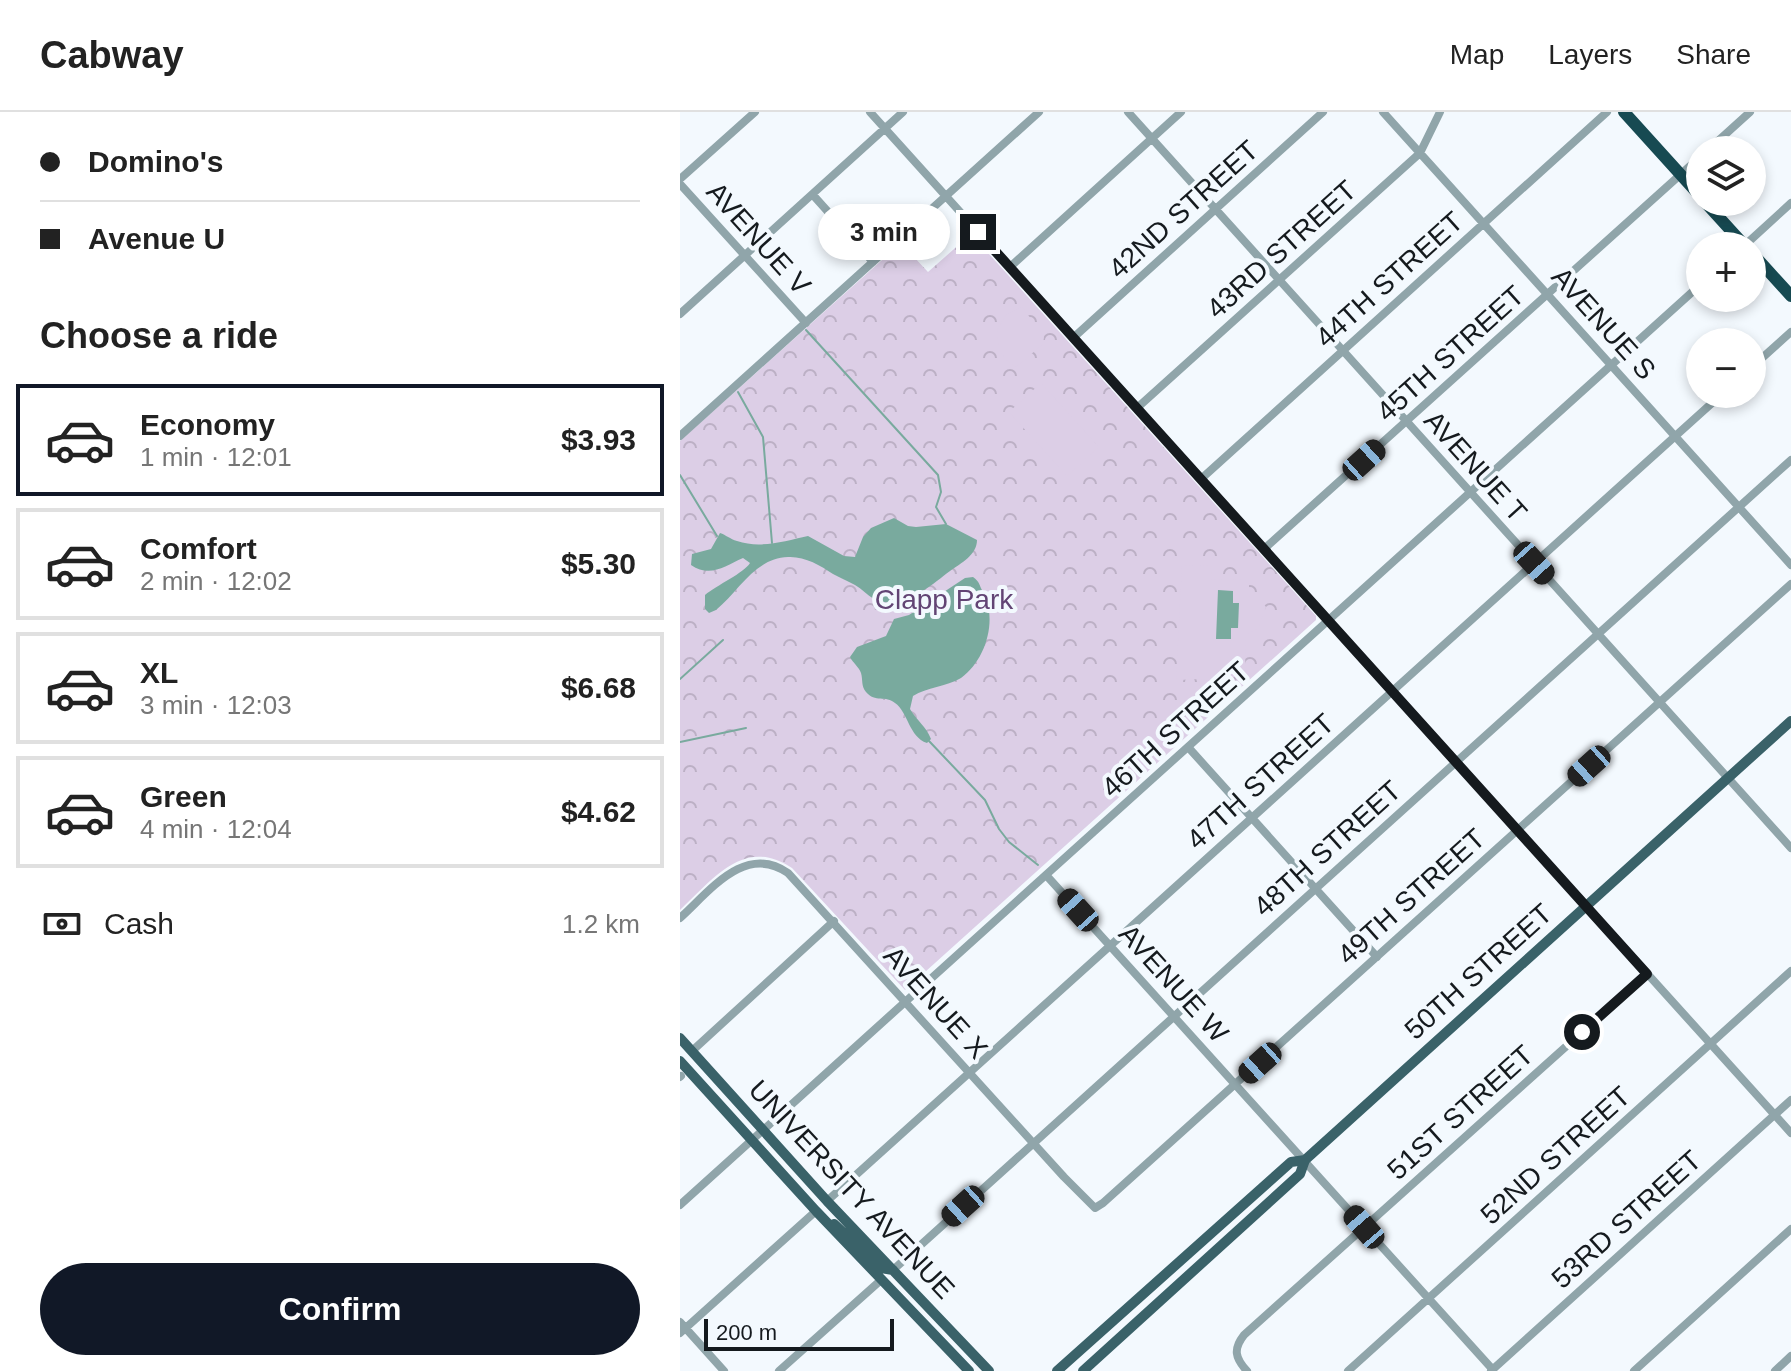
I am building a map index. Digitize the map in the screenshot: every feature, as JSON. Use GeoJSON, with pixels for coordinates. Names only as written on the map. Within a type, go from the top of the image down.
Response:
{"type":"FeatureCollection","features":[{"type":"Feature","properties":{"kind":"highway"},"geometry":{"type":"LineString","coordinates":[[1624,112],[1686,181]]}},
{"type":"Feature","properties":{"kind":"highway"},"geometry":{"type":"LineString","coordinates":[[1718,216],[1732,232]]}},
{"type":"Feature","properties":{"kind":"highway"},"geometry":{"type":"LineString","coordinates":[[1766,268],[1791,296]]}},
{"type":"Feature","properties":{"kind":"main road","name":"50TH STREET"},"geometry":{"type":"LineString","coordinates":[[1083,1371],[1300,1174],[1305,1160],[1791,721]]}},
{"type":"Feature","properties":{"kind":"main road","name":"UNIVERSITY AVENUE"},"geometry":{"type":"LineString","coordinates":[[680,1038],[827,1201],[989,1371]]}},
{"type":"Feature","properties":{"kind":"main road","name":"UNIVERSITY AVENUE"},"geometry":{"type":"LineString","coordinates":[[680,1061],[816,1211],[969,1371]]}},
{"type":"Feature","properties":{"kind":"main road","name":"50TH STREET"},"geometry":{"type":"LineString","coordinates":[[1057,1371],[1291,1162],[1305,1160]]}},
{"type":"Feature","properties":{"kind":"main road"},"geometry":{"type":"LineString","coordinates":[[816,1211],[845,1232],[881,1268],[893,1270]]}},
{"type":"Feature","properties":{"kind":"main road"},"geometry":{"type":"LineString","coordinates":[[933,1332],[943,1322]]}},
{"type":"Feature","properties":{"kind":"street"},"geometry":{"type":"LineString","coordinates":[[680,181],[755,112]]}},
{"type":"Feature","properties":{"kind":"street"},"geometry":{"type":"LineString","coordinates":[[870,112],[1791,1133]]}},
{"type":"Feature","properties":{"kind":"street"},"geometry":{"type":"LineString","coordinates":[[680,314],[903,112]]}},
{"type":"Feature","properties":{"kind":"street"},"geometry":{"type":"LineString","coordinates":[[680,436],[1039,112]]}},
{"type":"Feature","properties":{"kind":"street","name":"AVENUE T"},"geometry":{"type":"LineString","coordinates":[[1128,112],[1791,848]]}},
{"type":"Feature","properties":{"kind":"street"},"geometry":{"type":"LineString","coordinates":[[1010,267],[1181,112]]}},
{"type":"Feature","properties":{"kind":"street","name":"42ND STREET"},"geometry":{"type":"LineString","coordinates":[[1073,338],[1323,112]]}},
{"type":"Feature","properties":{"kind":"street","name":"AVENUE S"},"geometry":{"type":"LineString","coordinates":[[1383,112],[1791,565]]}},
{"type":"Feature","properties":{"kind":"street","name":"43RD STREET"},"geometry":{"type":"LineString","coordinates":[[1137,408],[1420,153],[1440,112]]}},
{"type":"Feature","properties":{"kind":"street","name":"44TH STREET"},"geometry":{"type":"LineString","coordinates":[[1201,479],[1607,112]]}},
{"type":"Feature","properties":{"kind":"street"},"geometry":{"type":"LineString","coordinates":[[1723,136],[1750,112]]}},
{"type":"Feature","properties":{"kind":"street","name":"45TH STREET"},"geometry":{"type":"LineString","coordinates":[[1264,549],[1686,170]]}},
{"type":"Feature","properties":{"kind":"street","name":"AVENUE V"},"geometry":{"type":"LineString","coordinates":[[680,181],[806,323]]}},
{"type":"Feature","properties":{"kind":"street"},"geometry":{"type":"LineString","coordinates":[[813,195],[873,262]]}},
{"type":"Feature","properties":{"kind":"street"},"geometry":{"type":"LineString","coordinates":[[1760,232],[1791,203]]}},
{"type":"Feature","properties":{"kind":"street","name":"46TH STREET"},"geometry":{"type":"LineString","coordinates":[[680,1205],[1686,298]]}},
{"type":"Feature","properties":{"kind":"street"},"geometry":{"type":"LineString","coordinates":[[1766,354],[1791,332]]}},
{"type":"Feature","properties":{"kind":"street","name":"47TH STREET"},"geometry":{"type":"LineString","coordinates":[[827,1201],[1706,408]]}},
{"type":"Feature","properties":{"kind":"street","name":"48TH STREET"},"geometry":{"type":"LineString","coordinates":[[893,1270],[1791,460]]}},
{"type":"Feature","properties":{"kind":"street","name":"49TH STREET"},"geometry":{"type":"LineString","coordinates":[[1095,1208],[1791,584]]}},
{"type":"Feature","properties":{"kind":"street"},"geometry":{"type":"LineString","coordinates":[[1188,747],[1377,957]]}},
{"type":"Feature","properties":{"kind":"street","name":"AVENUE X"},"geometry":{"type":"LineString","coordinates":[[680,918],[737,868],[755,862],[774,865],[788,873],[1095,1208]]}},
{"type":"Feature","properties":{"kind":"street","name":"AVENUE W"},"geometry":{"type":"LineString","coordinates":[[1046,875],[1492,1371]]}},
{"type":"Feature","properties":{"kind":"street"},"geometry":{"type":"LineString","coordinates":[[692,1051],[834,921]]}},
{"type":"Feature","properties":{"kind":"street","name":"52ND STREET"},"geometry":{"type":"LineString","coordinates":[[1348,1371],[1791,971]]}},
{"type":"Feature","properties":{"kind":"street","name":"51ST STREET"},"geometry":{"type":"LineString","coordinates":[[1247,1371],[1237,1359],[1236,1350],[1244,1335],[1647,974]]}},
{"type":"Feature","properties":{"kind":"street","name":"53RD STREET"},"geometry":{"type":"LineString","coordinates":[[1492,1371],[1791,1100]]}},
{"type":"Feature","properties":{"kind":"street"},"geometry":{"type":"LineString","coordinates":[[724,1371],[682,1327],[816,1211]]}},
{"type":"Feature","properties":{"kind":"street"},"geometry":{"type":"LineString","coordinates":[[1634,1371],[1791,1229]]}},
{"type":"Feature","properties":{"kind":"street"},"geometry":{"type":"LineString","coordinates":[[779,1371],[881,1280]]}},
{"type":"Feature","properties":{"kind":"street"},"geometry":{"type":"LineString","coordinates":[[1775,1371],[1791,1356]]}},
{"type":"Feature","properties":{"kind":"green space","name":"Clapp Park"},"geometry":{"type":"Polygon","coordinates":[[[971,234],[1316,616],[1316,620],[905,990],[792,868],[775,859],[744,859],[730,865],[680,910],[680,441],[901,243],[928,272],[971,234]]]}},
{"type":"Feature","properties":{"kind":"green space"},"geometry":{"type":"Polygon","coordinates":[[[1022,307],[1044,336],[1043,344],[1016,367],[1001,352],[997,330],[1006,315],[1022,307]]]}},
{"type":"Feature","properties":{"kind":"green space"},"geometry":{"type":"Polygon","coordinates":[[[1041,383],[1099,447],[1067,476],[1009,412],[1041,383]]]}},
{"type":"Feature","properties":{"kind":"green space"},"geometry":{"type":"Polygon","coordinates":[[[1182,565],[1211,566],[1212,580],[1243,579],[1249,584],[1249,596],[1260,600],[1266,607],[1258,628],[1246,635],[1245,668],[1228,682],[1210,684],[1203,679],[1176,680],[1182,565]]]}},
{"type":"Feature","properties":{"kind":"shaded area"},"geometry":{"type":"Polygon","coordinates":[[[894,518],[916,527],[946,524],[977,540],[976,545],[968,558],[925,590],[905,600],[884,602],[874,599],[817,564],[788,557],[776,559],[757,569],[716,610],[709,613],[705,609],[705,595],[750,563],[743,558],[711,571],[691,565],[692,554],[711,549],[720,533],[737,541],[755,544],[808,536],[844,556],[855,557],[863,537],[871,528],[894,518]]]}},
{"type":"Feature","properties":{"kind":"shaded area"},"geometry":{"type":"Polygon","coordinates":[[[973,577],[987,603],[987,638],[977,661],[961,678],[913,696],[910,709],[929,734],[931,739],[927,743],[912,730],[895,703],[866,692],[860,671],[850,657],[857,647],[886,636],[894,619],[909,615],[965,578],[973,577]]]}},
{"type":"Feature","properties":{"kind":"shaded area"},"geometry":{"type":"Polygon","coordinates":[[[1218,590],[1233,591],[1233,603],[1239,603],[1238,628],[1231,628],[1231,639],[1216,639],[1218,590]]]}},
{"type":"Feature","properties":{"kind":"waterway"},"geometry":{"type":"LineString","coordinates":[[806,330],[938,475],[941,492],[936,507],[946,524]]}},
{"type":"Feature","properties":{"kind":"waterway"},"geometry":{"type":"LineString","coordinates":[[738,392],[763,437],[772,543]]}},
{"type":"Feature","properties":{"kind":"waterway"},"geometry":{"type":"LineString","coordinates":[[680,475],[717,536]]}},
{"type":"Feature","properties":{"kind":"waterway"},"geometry":{"type":"LineString","coordinates":[[680,679],[723,640]]}},
{"type":"Feature","properties":{"kind":"waterway"},"geometry":{"type":"LineString","coordinates":[[680,742],[746,728]]}},
{"type":"Feature","properties":{"kind":"waterway"},"geometry":{"type":"LineString","coordinates":[[929,741],[985,800],[1009,842],[1038,865]]}},
{"type":"Feature","properties":{"kind":"route"},"geometry":{"type":"LineString","coordinates":[[978,232],[1647,974],[1582,1032]]}}]}
